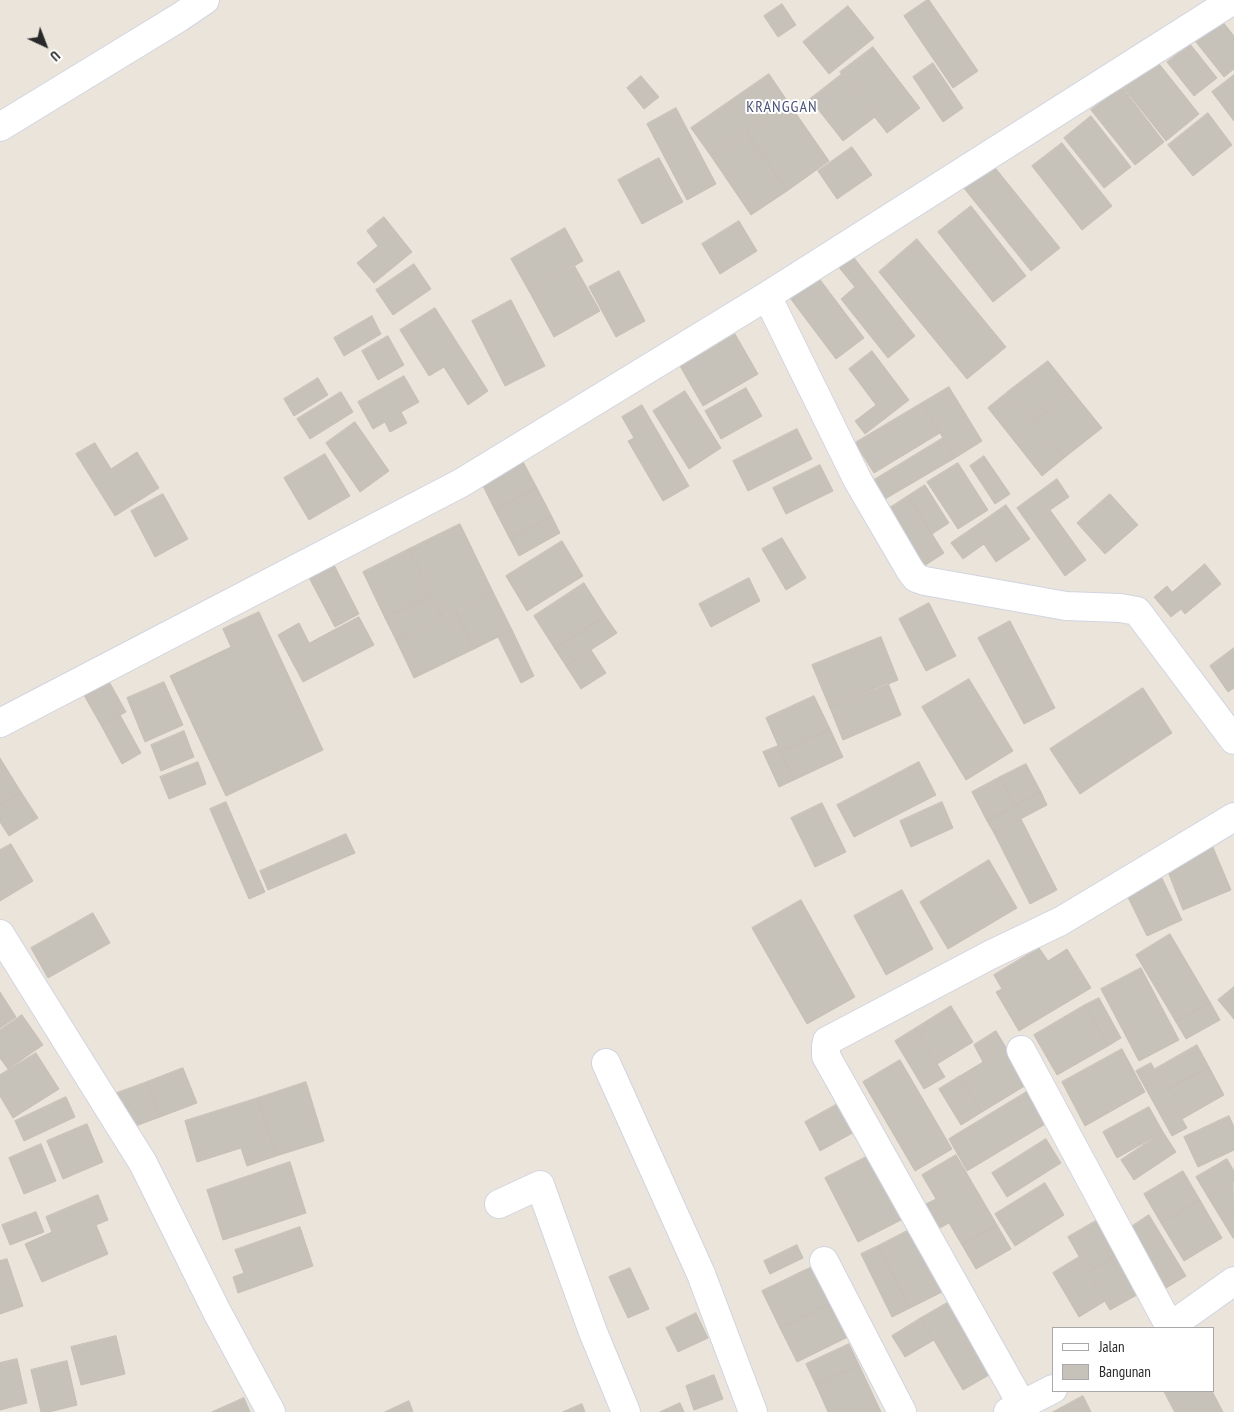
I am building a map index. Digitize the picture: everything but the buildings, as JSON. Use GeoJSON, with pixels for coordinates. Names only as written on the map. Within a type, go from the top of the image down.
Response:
{"type":"FeatureCollection","features":[{"type":"Feature","properties":{"kind":"street"},"geometry":{"type":"LineString","coordinates":[[0,127],[205,0]]}},
{"type":"Feature","properties":{"kind":"street"},"geometry":{"type":"LineString","coordinates":[[0,723],[461,483],[767,296],[1234,0]]}},
{"type":"Feature","properties":{"kind":"street"},"geometry":{"type":"LineString","coordinates":[[767,296],[858,481],[916,578],[1066,606],[1120,608],[1137,612],[1234,740]]}},
{"type":"Feature","properties":{"kind":"street"},"geometry":{"type":"LineString","coordinates":[[1052,1390],[1015,1409],[826,1056],[826,1046],[828,1041],[990,955],[1061,921],[1234,817]]}},
{"type":"Feature","properties":{"kind":"street"},"geometry":{"type":"LineString","coordinates":[[0,934],[143,1163],[217,1312],[270,1412]]}},
{"type":"Feature","properties":{"kind":"street"},"geometry":{"type":"LineString","coordinates":[[1020,1050],[1168,1327]]}},
{"type":"Feature","properties":{"kind":"street"},"geometry":{"type":"LineString","coordinates":[[606,1063],[701,1274],[753,1412]]}},
{"type":"Feature","properties":{"kind":"street"},"geometry":{"type":"LineString","coordinates":[[499,1204],[540,1185],[593,1332],[626,1412]]}},
{"type":"Feature","properties":{"kind":"street"},"geometry":{"type":"LineString","coordinates":[[824,1261],[902,1412]]}},
{"type":"Feature","properties":{"kind":"street"},"geometry":{"type":"LineString","coordinates":[[1170,1327],[1234,1281]]}},
{"type":"Feature","properties":{"kind":"district","name":"KRANGGAN"},"geometry":{"type":"Point","coordinates":[782,107]}}]}
